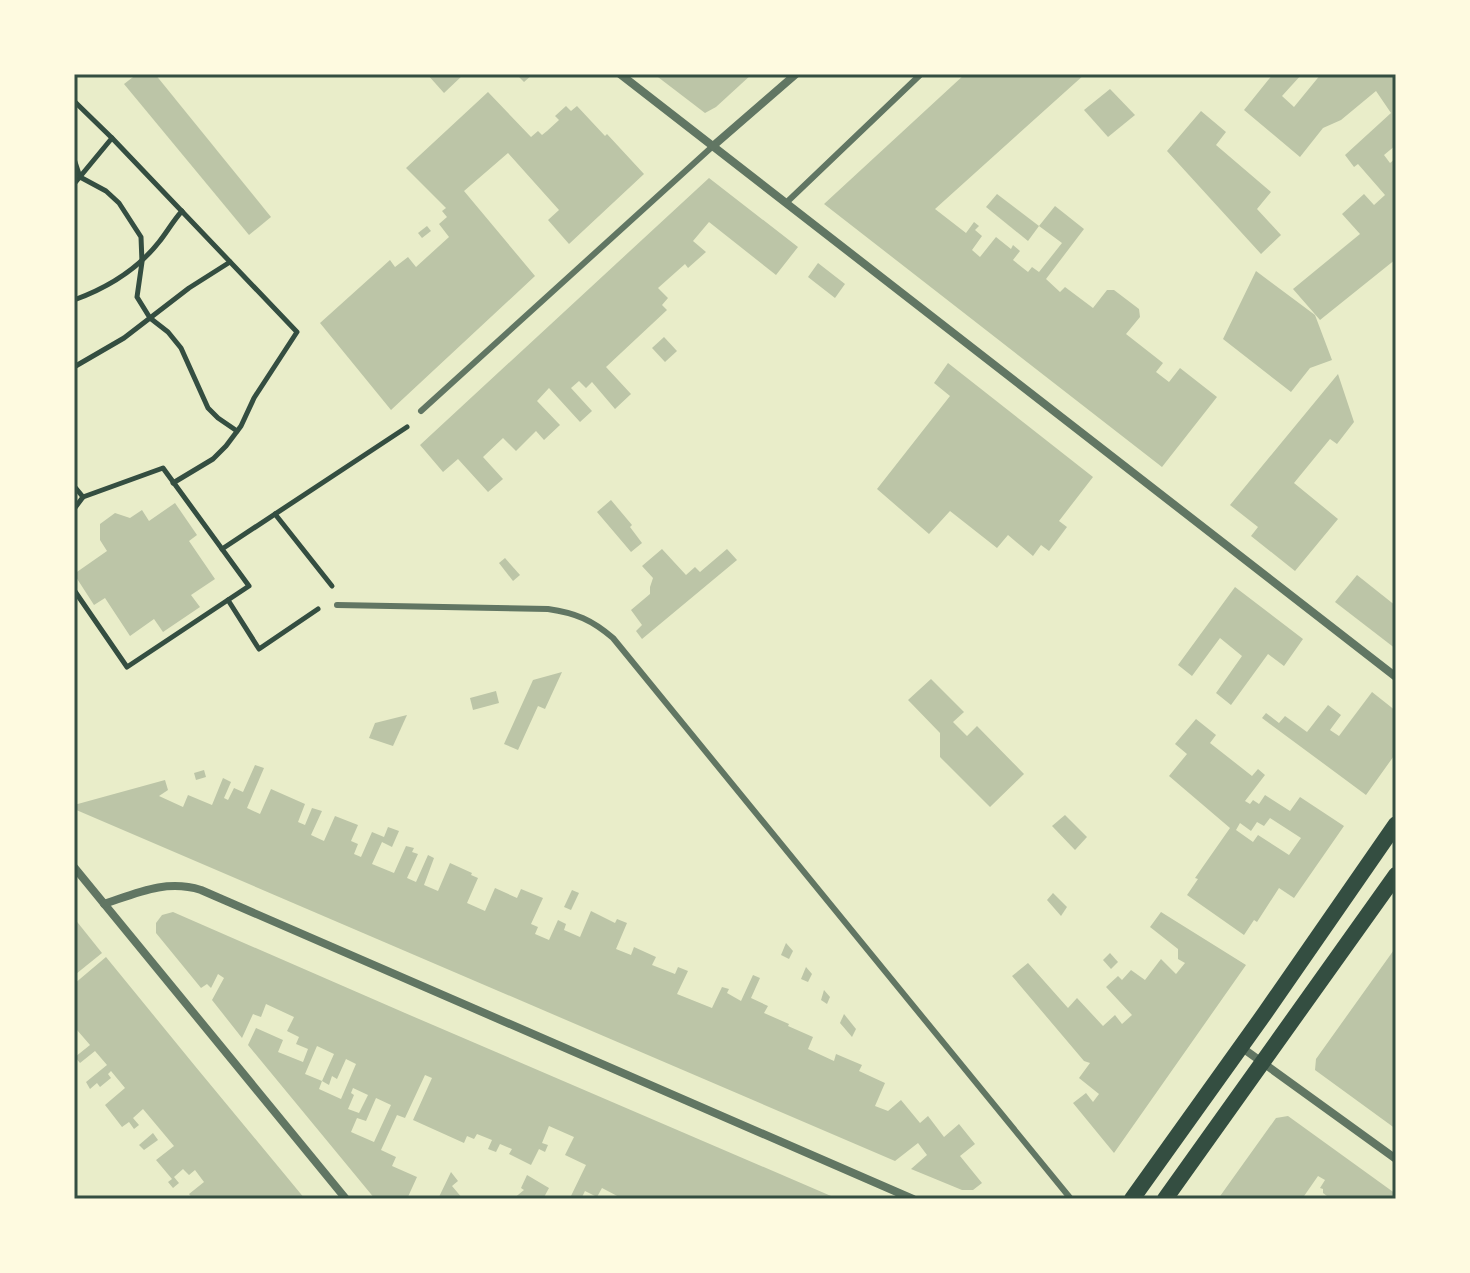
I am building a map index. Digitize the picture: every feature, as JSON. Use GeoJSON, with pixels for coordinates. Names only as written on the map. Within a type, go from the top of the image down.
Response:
{"type":"FeatureCollection","features":[{"type":"Feature","properties":{"kind":"main road"},"geometry":{"type":"LineString","coordinates":[[1132,1199],[1396,824]]}},
{"type":"Feature","properties":{"kind":"main road"},"geometry":{"type":"LineString","coordinates":[[1165,1199],[1396,875]]}},
{"type":"Feature","properties":{"kind":"street"},"geometry":{"type":"LineString","coordinates":[[620,74],[1396,677]]}},
{"type":"Feature","properties":{"kind":"street"},"geometry":{"type":"LineString","coordinates":[[713,146],[796,74]]}},
{"type":"Feature","properties":{"kind":"street"},"geometry":{"type":"LineString","coordinates":[[74,867],[346,1199]]}},
{"type":"Feature","properties":{"kind":"street"},"geometry":{"type":"LineString","coordinates":[[104,904],[157,886],[187,885],[201,890],[913,1199]]}},
{"type":"Feature","properties":{"kind":"street"},"geometry":{"type":"LineString","coordinates":[[1240,1047],[1396,1159]]}},
{"type":"Feature","properties":{"kind":"lane"},"geometry":{"type":"LineString","coordinates":[[787,202],[921,74]]}},
{"type":"Feature","properties":{"kind":"lane"},"geometry":{"type":"LineString","coordinates":[[421,411],[713,146]]}},
{"type":"Feature","properties":{"kind":"lane"},"geometry":{"type":"LineString","coordinates":[[337,605],[548,609],[565,611],[598,625],[613,638],[1071,1199]]}},
{"type":"Feature","properties":{"kind":"path"},"geometry":{"type":"LineString","coordinates":[[74,101],[297,332],[254,398],[237,431],[213,459],[173,483]]}},
{"type":"Feature","properties":{"kind":"path"},"geometry":{"type":"LineString","coordinates":[[74,184],[112,138]]}},
{"type":"Feature","properties":{"kind":"path"},"geometry":{"type":"LineString","coordinates":[[74,159],[80,177],[106,191],[119,203],[141,237],[142,262],[137,297],[150,318],[168,332],[181,348],[208,408],[237,431]]}},
{"type":"Feature","properties":{"kind":"path"},"geometry":{"type":"LineString","coordinates":[[74,300],[116,281],[142,262],[182,211]]}},
{"type":"Feature","properties":{"kind":"path"},"geometry":{"type":"LineString","coordinates":[[74,367],[124,338],[189,288],[230,262]]}},
{"type":"Feature","properties":{"kind":"path"},"geometry":{"type":"LineString","coordinates":[[222,549],[405,428],[421,411]]}},
{"type":"Feature","properties":{"kind":"path"},"geometry":{"type":"LineString","coordinates":[[74,509],[83,497],[163,468],[249,586],[127,667],[75,594]]}},
{"type":"Feature","properties":{"kind":"path"},"geometry":{"type":"LineString","coordinates":[[74,486],[83,497]]}},
{"type":"Feature","properties":{"kind":"path"},"geometry":{"type":"LineString","coordinates":[[275,514],[347,605]]}},
{"type":"Feature","properties":{"kind":"path"},"geometry":{"type":"LineString","coordinates":[[228,600],[259,649],[321,608],[347,605]]}},
{"type":"Feature","properties":{"kind":"building"},"geometry":{"type":"Polygon","coordinates":[[[137,74],[155,74],[271,217],[249,235],[124,84],[137,74]]]}},
{"type":"Feature","properties":{"kind":"building"},"geometry":{"type":"Polygon","coordinates":[[[427,74],[464,74],[444,93],[427,74]]]}},
{"type":"Feature","properties":{"kind":"building"},"geometry":{"type":"Polygon","coordinates":[[[516,74],[533,74],[524,82],[516,74]]]}},
{"type":"Feature","properties":{"kind":"building"},"geometry":{"type":"Polygon","coordinates":[[[654,74],[752,74],[716,107],[705,113],[654,74]]]}},
{"type":"Feature","properties":{"kind":"building"},"geometry":{"type":"Polygon","coordinates":[[[965,74],[1085,74],[935,209],[966,233],[974,222],[979,226],[975,230],[982,236],[972,250],[980,257],[996,237],[1011,249],[1013,245],[1020,251],[1013,260],[1028,272],[1032,267],[1039,272],[1062,243],[1039,226],[1055,206],[1084,229],[1046,279],[1060,292],[1065,287],[1093,308],[1107,290],[1114,290],[1139,309],[1140,317],[1126,334],[1163,363],[1156,372],[1169,382],[1180,368],[1217,397],[1162,467],[824,204],[965,74]]]}},
{"type":"Feature","properties":{"kind":"building"},"geometry":{"type":"Polygon","coordinates":[[[1273,74],[1302,74],[1282,96],[1294,107],[1321,74],[1396,74],[1396,145],[1384,155],[1390,163],[1396,158],[1396,259],[1320,320],[1293,289],[1360,234],[1342,214],[1364,194],[1374,205],[1385,195],[1358,164],[1354,167],[1345,155],[1391,113],[1376,91],[1341,120],[1323,128],[1300,157],[1244,110],[1273,74]]]}},
{"type":"Feature","properties":{"kind":"building"},"geometry":{"type":"Polygon","coordinates":[[[1110,89],[1135,115],[1108,137],[1084,110],[1110,89]]]}},
{"type":"Feature","properties":{"kind":"building"},"geometry":{"type":"Polygon","coordinates":[[[488,92],[531,137],[538,131],[542,135],[547,131],[559,120],[555,116],[566,106],[571,111],[577,106],[644,174],[569,244],[548,220],[559,210],[508,153],[464,191],[535,276],[391,410],[320,323],[390,260],[395,267],[408,257],[416,267],[449,237],[439,224],[447,217],[442,211],[446,208],[406,168],[488,92]]]}},
{"type":"Feature","properties":{"kind":"building"},"geometry":{"type":"Polygon","coordinates":[[[1201,111],[1226,132],[1216,145],[1271,192],[1257,209],[1281,235],[1261,254],[1167,151],[1201,111]]]}},
{"type":"Feature","properties":{"kind":"building"},"geometry":{"type":"Polygon","coordinates":[[[709,178],[798,247],[776,275],[709,222],[693,241],[706,252],[688,268],[685,264],[658,288],[668,298],[662,305],[667,310],[606,367],[631,394],[615,409],[592,382],[586,388],[579,381],[571,388],[592,411],[580,422],[549,388],[537,401],[560,425],[544,440],[536,431],[516,451],[503,438],[483,457],[503,479],[488,492],[458,459],[443,472],[420,445],[709,178]]]}},
{"type":"Feature","properties":{"kind":"building"},"geometry":{"type":"Polygon","coordinates":[[[997,194],[1039,226],[1028,241],[986,207],[997,194]]]}},
{"type":"Feature","properties":{"kind":"building"},"geometry":{"type":"Polygon","coordinates":[[[427,226],[431,231],[422,238],[418,233],[427,226]]]}},
{"type":"Feature","properties":{"kind":"building"},"geometry":{"type":"Polygon","coordinates":[[[818,263],[845,284],[835,298],[808,277],[818,263]]]}},
{"type":"Feature","properties":{"kind":"building"},"geometry":{"type":"Polygon","coordinates":[[[1256,271],[1315,315],[1332,360],[1310,368],[1291,392],[1223,339],[1256,271]]]}},
{"type":"Feature","properties":{"kind":"building"},"geometry":{"type":"Polygon","coordinates":[[[664,337],[677,351],[665,362],[652,348],[664,337]]]}},
{"type":"Feature","properties":{"kind":"building"},"geometry":{"type":"Polygon","coordinates":[[[948,363],[1093,477],[1059,521],[1067,527],[1049,551],[1041,545],[1033,556],[1008,535],[997,548],[950,511],[929,534],[877,489],[950,396],[934,383],[948,363]]]}},
{"type":"Feature","properties":{"kind":"building"},"geometry":{"type":"Polygon","coordinates":[[[1338,374],[1354,422],[1337,444],[1330,439],[1294,483],[1338,519],[1295,571],[1251,536],[1258,527],[1230,505],[1338,374]]]}},
{"type":"Feature","properties":{"kind":"building"},"geometry":{"type":"Polygon","coordinates":[[[611,500],[632,525],[630,527],[642,543],[631,552],[597,512],[611,500]]]}},
{"type":"Feature","properties":{"kind":"building"},"geometry":{"type":"Polygon","coordinates":[[[175,503],[197,535],[189,541],[215,579],[191,595],[200,607],[163,632],[154,619],[130,636],[105,598],[94,605],[74,574],[107,551],[100,540],[100,524],[115,513],[130,518],[142,510],[149,521],[175,503]]]}},
{"type":"Feature","properties":{"kind":"building"},"geometry":{"type":"Polygon","coordinates":[[[662,549],[686,575],[695,567],[700,572],[727,549],[737,560],[642,639],[636,631],[642,625],[631,610],[650,594],[653,578],[642,566],[662,549]]]}},
{"type":"Feature","properties":{"kind":"building"},"geometry":{"type":"Polygon","coordinates":[[[505,558],[520,575],[513,581],[499,563],[505,558]]]}},
{"type":"Feature","properties":{"kind":"building"},"geometry":{"type":"Polygon","coordinates":[[[1357,575],[1396,606],[1396,649],[1335,602],[1357,575]]]}},
{"type":"Feature","properties":{"kind":"building"},"geometry":{"type":"Polygon","coordinates":[[[1235,587],[1303,639],[1284,666],[1268,654],[1231,705],[1216,693],[1242,656],[1220,638],[1192,676],[1178,665],[1235,587]]]}},
{"type":"Feature","properties":{"kind":"building"},"geometry":{"type":"Polygon","coordinates":[[[562,672],[545,709],[538,706],[518,750],[504,744],[533,680],[562,672]]]}},
{"type":"Feature","properties":{"kind":"building"},"geometry":{"type":"Polygon","coordinates":[[[931,679],[964,712],[953,722],[967,736],[977,726],[1024,774],[990,807],[940,757],[940,733],[908,700],[931,679]]]}},
{"type":"Feature","properties":{"kind":"building"},"geometry":{"type":"Polygon","coordinates":[[[496,691],[499,703],[473,710],[470,698],[496,691]]]}},
{"type":"Feature","properties":{"kind":"building"},"geometry":{"type":"Polygon","coordinates":[[[1372,692],[1396,711],[1396,753],[1366,795],[1262,718],[1266,713],[1279,723],[1285,716],[1307,732],[1328,705],[1341,715],[1330,730],[1339,736],[1372,692]]]}},
{"type":"Feature","properties":{"kind":"building"},"geometry":{"type":"Polygon","coordinates":[[[407,715],[393,746],[369,738],[375,723],[407,715]]]}},
{"type":"Feature","properties":{"kind":"building"},"geometry":{"type":"Polygon","coordinates":[[[1196,719],[1216,735],[1210,743],[1252,776],[1258,769],[1265,775],[1245,801],[1250,804],[1253,800],[1259,804],[1265,795],[1290,811],[1300,797],[1344,826],[1294,898],[1279,888],[1257,922],[1254,920],[1244,935],[1187,895],[1198,879],[1195,878],[1230,828],[1169,776],[1187,754],[1175,744],[1196,719]],[[1270,818],[1264,826],[1257,822],[1251,831],[1240,823],[1236,830],[1253,842],[1258,835],[1289,855],[1301,838],[1270,818]]]}},
{"type":"Feature","properties":{"kind":"building"},"geometry":{"type":"Polygon","coordinates":[[[255,765],[264,768],[247,808],[260,814],[271,789],[305,804],[298,822],[305,825],[312,808],[322,811],[311,835],[324,841],[335,816],[358,825],[351,841],[358,844],[354,854],[361,857],[372,832],[384,837],[388,827],[399,831],[392,847],[382,842],[372,864],[394,873],[406,846],[414,848],[412,852],[418,854],[407,878],[416,882],[428,855],[434,858],[424,885],[438,891],[450,863],[478,878],[467,903],[485,911],[495,888],[517,898],[521,889],[543,898],[531,924],[538,927],[535,934],[549,940],[558,920],[566,924],[564,930],[580,937],[591,911],[615,923],[617,919],[627,923],[616,949],[631,955],[634,947],[656,957],[652,965],[675,974],[678,967],[688,971],[677,994],[712,1008],[722,987],[729,989],[727,993],[741,1001],[753,975],[760,978],[751,998],[768,1006],[764,1013],[813,1037],[808,1049],[834,1061],[836,1054],[862,1065],[859,1071],[885,1083],[875,1106],[888,1111],[901,1100],[920,1123],[928,1116],[944,1137],[959,1124],[975,1144],[960,1156],[982,1183],[973,1190],[962,1190],[911,1169],[927,1155],[918,1143],[895,1161],[74,809],[74,805],[165,780],[168,790],[159,796],[183,807],[188,795],[212,805],[223,778],[231,782],[224,798],[228,800],[234,788],[243,792],[255,765]]]}},
{"type":"Feature","properties":{"kind":"building"},"geometry":{"type":"Polygon","coordinates":[[[204,770],[206,777],[196,780],[194,773],[204,770]]]}},
{"type":"Feature","properties":{"kind":"building"},"geometry":{"type":"Polygon","coordinates":[[[1065,815],[1087,837],[1075,850],[1052,826],[1065,815]]]}},
{"type":"Feature","properties":{"kind":"building"},"geometry":{"type":"Polygon","coordinates":[[[572,890],[579,893],[571,910],[564,907],[572,890]]]}},
{"type":"Feature","properties":{"kind":"building"},"geometry":{"type":"Polygon","coordinates":[[[1053,893],[1067,907],[1061,916],[1047,900],[1053,893]]]}},
{"type":"Feature","properties":{"kind":"building"},"geometry":{"type":"Polygon","coordinates":[[[173,912],[838,1199],[629,1199],[623,1196],[623,1199],[602,1188],[597,1197],[585,1191],[581,1199],[573,1199],[570,1198],[586,1165],[565,1155],[574,1137],[549,1126],[542,1143],[548,1145],[545,1152],[539,1149],[531,1165],[509,1154],[512,1149],[500,1144],[496,1152],[488,1149],[492,1140],[477,1134],[474,1139],[467,1136],[464,1143],[413,1120],[432,1078],[425,1075],[405,1118],[397,1115],[381,1150],[396,1157],[392,1166],[417,1177],[407,1199],[375,1199],[248,1045],[256,1028],[283,1040],[278,1052],[303,1062],[308,1049],[296,1044],[299,1037],[287,1031],[294,1017],[266,1004],[261,1017],[253,1014],[242,1038],[212,1000],[224,978],[218,974],[211,988],[207,984],[201,988],[156,933],[156,923],[162,915],[173,912]],[[317,1046],[305,1074],[322,1081],[334,1054],[317,1046]],[[346,1059],[337,1079],[332,1076],[329,1085],[322,1081],[319,1089],[341,1099],[356,1064],[346,1059]],[[353,1088],[351,1093],[354,1095],[348,1109],[359,1113],[368,1095],[353,1088]],[[376,1098],[366,1121],[357,1118],[351,1132],[374,1142],[391,1105],[376,1098]]]}},
{"type":"Feature","properties":{"kind":"building"},"geometry":{"type":"Polygon","coordinates":[[[1161,912],[1246,965],[1114,1153],[1073,1103],[1086,1093],[1093,1102],[1099,1094],[1079,1078],[1090,1063],[1084,1061],[1012,976],[1028,963],[1068,1008],[1077,998],[1103,1026],[1115,1015],[1122,1024],[1132,1015],[1106,987],[1118,976],[1122,980],[1131,970],[1145,980],[1161,959],[1176,974],[1185,963],[1178,959],[1178,949],[1150,927],[1161,912]]]}},
{"type":"Feature","properties":{"kind":"building"},"geometry":{"type":"Polygon","coordinates":[[[74,918],[102,953],[76,974],[74,971],[74,918]]]}},
{"type":"Feature","properties":{"kind":"building"},"geometry":{"type":"Polygon","coordinates":[[[786,943],[793,951],[789,959],[781,955],[786,943]]]}},
{"type":"Feature","properties":{"kind":"building"},"geometry":{"type":"Polygon","coordinates":[[[1396,947],[1396,1129],[1315,1070],[1316,1059],[1396,947]]]}},
{"type":"Feature","properties":{"kind":"building"},"geometry":{"type":"Polygon","coordinates":[[[1110,953],[1118,962],[1111,969],[1103,960],[1110,953]]]}},
{"type":"Feature","properties":{"kind":"building"},"geometry":{"type":"Polygon","coordinates":[[[106,957],[305,1199],[193,1199],[189,1194],[204,1182],[195,1170],[189,1175],[183,1169],[174,1177],[179,1183],[173,1188],[168,1182],[172,1179],[156,1160],[174,1146],[143,1109],[133,1118],[139,1125],[134,1129],[129,1122],[122,1127],[105,1105],[125,1088],[111,1071],[108,1074],[111,1078],[100,1087],[97,1083],[90,1089],[86,1082],[107,1065],[95,1051],[80,1063],[75,1057],[90,1045],[77,1030],[74,1032],[74,984],[106,957]]]}},
{"type":"Feature","properties":{"kind":"building"},"geometry":{"type":"Polygon","coordinates":[[[806,967],[812,974],[808,982],[801,979],[806,967]]]}},
{"type":"Feature","properties":{"kind":"building"},"geometry":{"type":"Polygon","coordinates":[[[824,990],[830,997],[827,1004],[821,1000],[824,990]]]}},
{"type":"Feature","properties":{"kind":"building"},"geometry":{"type":"Polygon","coordinates":[[[844,1014],[856,1029],[852,1037],[840,1023],[844,1014]]]}},
{"type":"Feature","properties":{"kind":"building"},"geometry":{"type":"Polygon","coordinates":[[[1288,1116],[1396,1194],[1396,1199],[1331,1199],[1320,1188],[1325,1180],[1318,1176],[1302,1199],[1218,1199],[1276,1118],[1288,1116]]]}},
{"type":"Feature","properties":{"kind":"building"},"geometry":{"type":"Polygon","coordinates":[[[153,1133],[158,1140],[144,1150],[139,1145],[153,1133]]]}},
{"type":"Feature","properties":{"kind":"building"},"geometry":{"type":"Polygon","coordinates":[[[451,1172],[458,1181],[452,1186],[463,1199],[438,1199],[451,1172]]]}},
{"type":"Feature","properties":{"kind":"building"},"geometry":{"type":"Polygon","coordinates":[[[527,1175],[549,1188],[543,1199],[513,1199],[524,1190],[521,1188],[527,1175]]]}}]}
